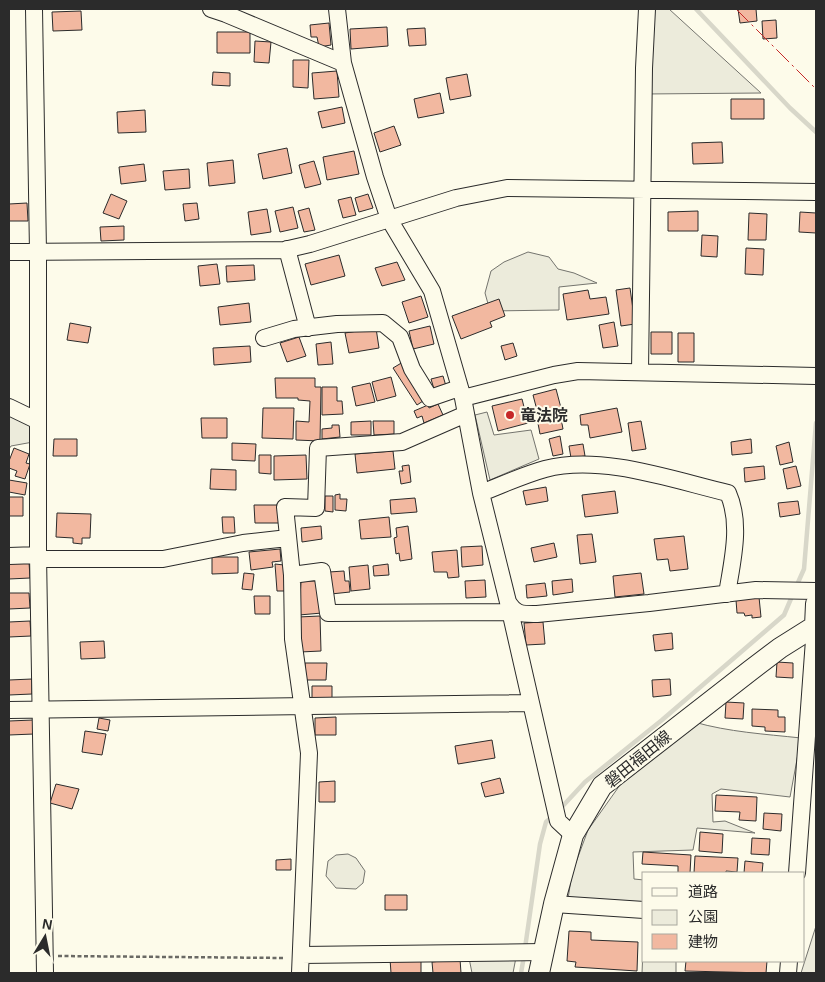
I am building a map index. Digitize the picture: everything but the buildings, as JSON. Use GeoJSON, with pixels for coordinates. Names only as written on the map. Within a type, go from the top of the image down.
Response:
{"type":"FeatureCollection","features":[{"type":"Feature","properties":{"kind":"main road"},"geometry":{"type":"LineString","coordinates":[[815,626],[816,604]]}},
{"type":"Feature","properties":{"kind":"main road","name":"磐田福田線"},"geometry":{"type":"LineString","coordinates":[[539,973],[554,904],[574,835],[602,786],[751,670],[815,626]]}},
{"type":"Feature","properties":{"kind":"street"},"geometry":{"type":"LineString","coordinates":[[34,9],[38,252],[38,557],[45,973]]}},
{"type":"Feature","properties":{"kind":"street"},"geometry":{"type":"LineString","coordinates":[[211,9],[343,63]]}},
{"type":"Feature","properties":{"kind":"street"},"geometry":{"type":"LineString","coordinates":[[337,9],[343,63],[375,177],[389,219],[432,291],[466,414],[481,493],[558,821],[574,835]]}},
{"type":"Feature","properties":{"kind":"street"},"geometry":{"type":"LineString","coordinates":[[640,372],[644,68],[647,9]]}},
{"type":"Feature","properties":{"kind":"street"},"geometry":{"type":"LineString","coordinates":[[9,252],[287,249],[310,244],[456,198],[507,188],[816,192]]}},
{"type":"Feature","properties":{"kind":"street"},"geometry":{"type":"LineString","coordinates":[[287,249],[308,328]]}},
{"type":"Feature","properties":{"kind":"street"},"geometry":{"type":"LineString","coordinates":[[264,338],[294,329],[337,324],[383,323],[400,337],[412,369],[430,398],[578,372],[816,376]]}},
{"type":"Feature","properties":{"kind":"street"},"geometry":{"type":"LineString","coordinates":[[9,408],[38,421]]}},
{"type":"Feature","properties":{"kind":"street"},"geometry":{"type":"LineString","coordinates":[[466,414],[402,442],[318,448],[316,508],[285,507],[292,575],[293,639],[309,753],[300,962],[543,952]]}},
{"type":"Feature","properties":{"kind":"street"},"geometry":{"type":"LineString","coordinates":[[481,493],[546,469],[590,463],[621,467],[728,493],[735,517],[734,550],[727,594]]}},
{"type":"Feature","properties":{"kind":"street"},"geometry":{"type":"LineString","coordinates":[[9,556],[163,559],[243,543],[288,538]]}},
{"type":"Feature","properties":{"kind":"street"},"geometry":{"type":"LineString","coordinates":[[292,575],[322,572],[328,613],[509,607],[522,614],[537,614],[756,590],[816,591]]}},
{"type":"Feature","properties":{"kind":"street"},"geometry":{"type":"LineString","coordinates":[[797,872],[815,626]]}},
{"type":"Feature","properties":{"kind":"street"},"geometry":{"type":"LineString","coordinates":[[9,710],[530,703]]}},
{"type":"Feature","properties":{"kind":"street"},"geometry":{"type":"LineString","coordinates":[[554,904],[642,910]]}},
{"type":"Feature","properties":{"kind":"path"},"geometry":{"type":"LineString","coordinates":[[44,956],[300,962]]}},
{"type":"Feature","properties":{"kind":"green space"},"geometry":{"type":"Polygon","coordinates":[[[647,9],[669,9],[761,93],[644,94],[647,9]]]}},
{"type":"Feature","properties":{"kind":"green space"},"geometry":{"type":"Polygon","coordinates":[[[528,252],[549,257],[558,269],[574,273],[597,283],[559,287],[559,310],[490,311],[485,293],[491,271],[504,262],[528,252]]]}},
{"type":"Feature","properties":{"kind":"green space"},"geometry":{"type":"Polygon","coordinates":[[[9,408],[32,418],[33,442],[11,446],[9,449],[9,408]]]}},
{"type":"Feature","properties":{"kind":"green space"},"geometry":{"type":"Polygon","coordinates":[[[487,412],[494,435],[531,430],[539,459],[490,480],[475,415],[487,412]]]}},
{"type":"Feature","properties":{"kind":"green space"},"geometry":{"type":"Polygon","coordinates":[[[694,722],[733,730],[801,738],[790,797],[721,789],[712,794],[713,822],[725,821],[755,833],[697,828],[693,850],[633,852],[634,879],[642,880],[642,910],[568,899],[572,873],[588,830],[625,778],[694,722]]]}},
{"type":"Feature","properties":{"kind":"green space"},"geometry":{"type":"Polygon","coordinates":[[[348,854],[356,858],[365,871],[363,883],[356,889],[336,888],[326,876],[328,861],[336,855],[348,854]]]}},
{"type":"Feature","properties":{"kind":"green space"},"geometry":{"type":"Polygon","coordinates":[[[816,926],[816,973],[801,973],[816,926]]]}},
{"type":"Feature","properties":{"kind":"green space"},"geometry":{"type":"Polygon","coordinates":[[[517,952],[513,973],[472,973],[468,953],[517,952]]]}},
{"type":"Feature","properties":{"kind":"green space"},"geometry":{"type":"Polygon","coordinates":[[[642,962],[676,962],[676,973],[642,973],[642,962]]]}},
{"type":"Feature","properties":{"kind":"waterway"},"geometry":{"type":"LineString","coordinates":[[696,9],[790,108],[816,132]]}},
{"type":"Feature","properties":{"kind":"waterway"},"geometry":{"type":"LineString","coordinates":[[796,587],[804,569],[816,423]]}},
{"type":"Feature","properties":{"kind":"waterway"},"geometry":{"type":"LineString","coordinates":[[560,809],[585,782],[662,720],[784,615],[793,594]]}},
{"type":"Feature","properties":{"kind":"waterway"},"geometry":{"type":"LineString","coordinates":[[525,948],[540,844],[546,822],[553,816]]}},
{"type":"Feature","properties":{"kind":"waterway"},"geometry":{"type":"LineString","coordinates":[[521,973],[524,956]]}},
{"type":"Feature","properties":{"kind":"power"},"geometry":{"type":"LineString","coordinates":[[736,9],[816,89]]}},
{"type":"Feature","properties":{"kind":"place","name":"竜法院"},"geometry":{"type":"Point","coordinates":[510,415]}}]}
